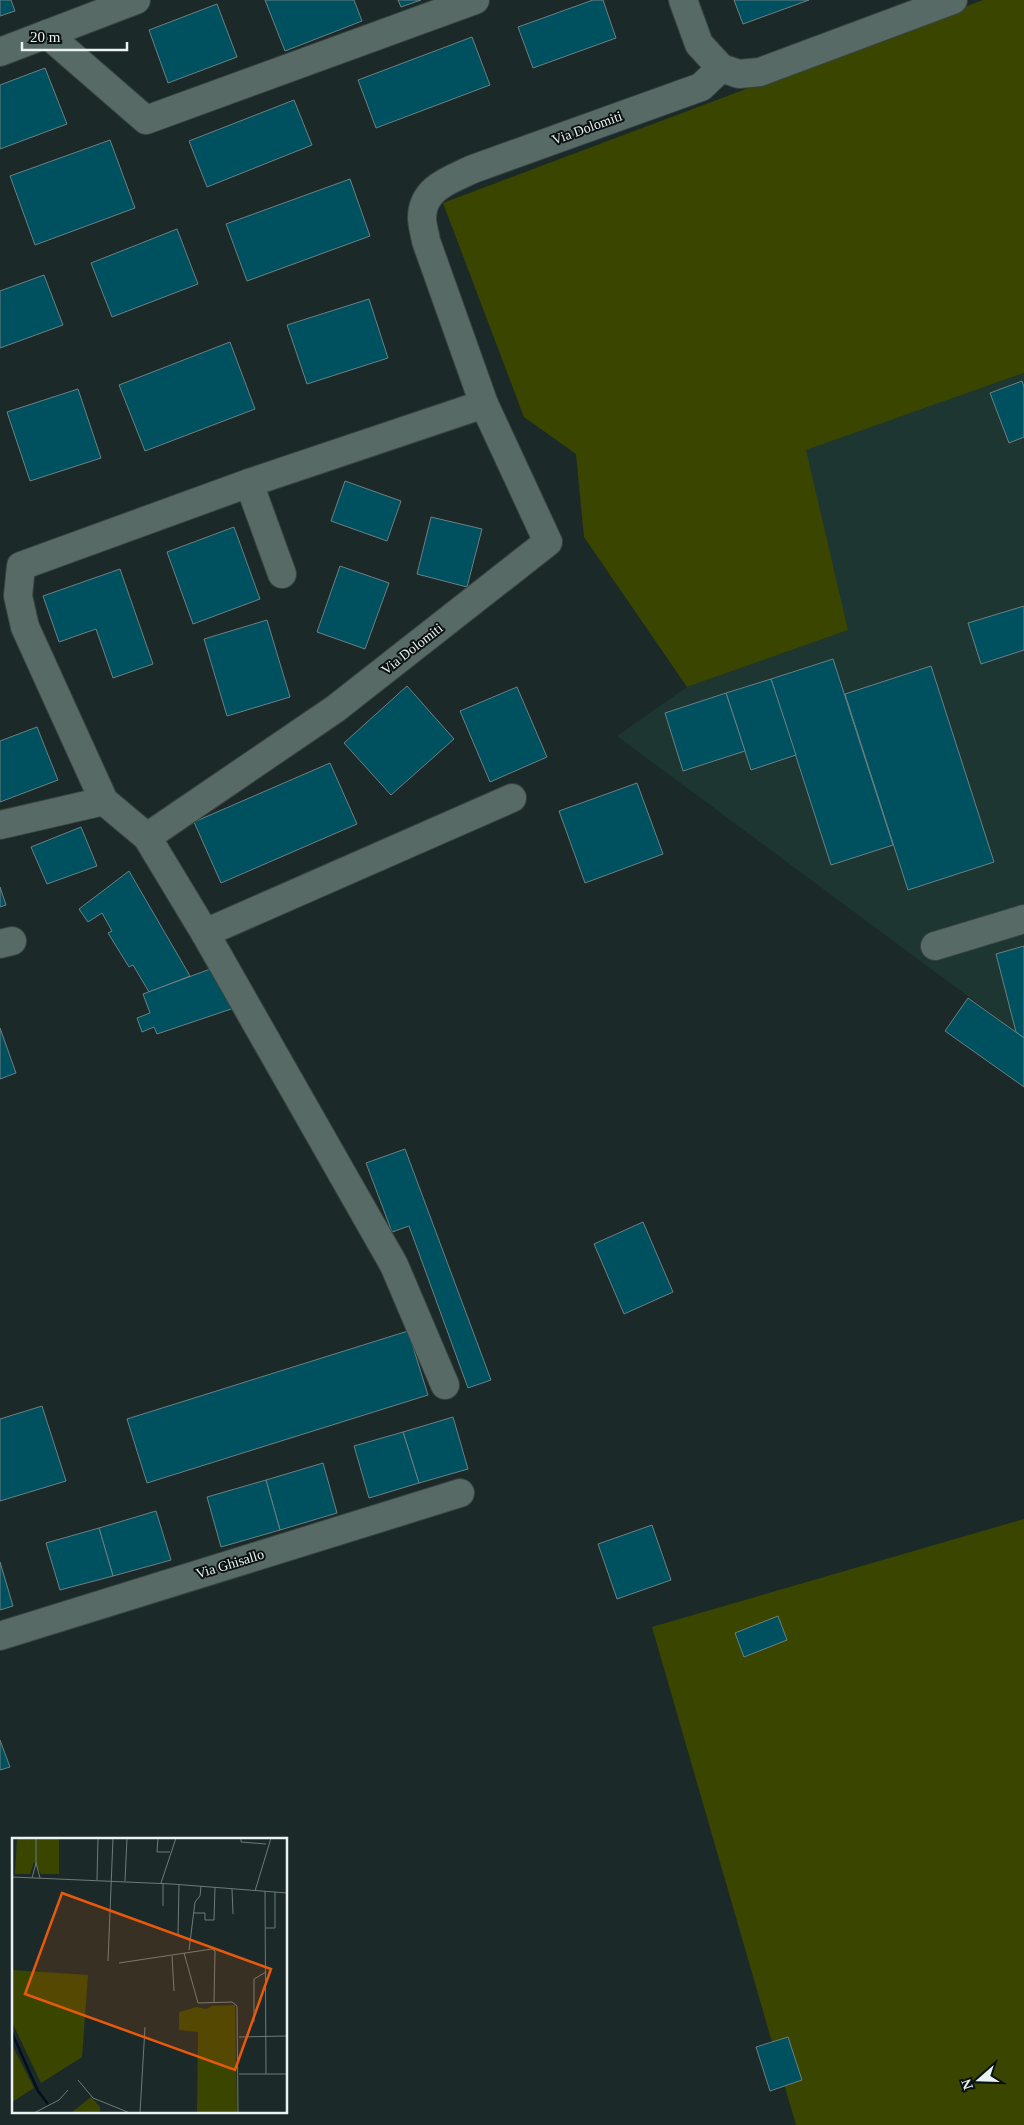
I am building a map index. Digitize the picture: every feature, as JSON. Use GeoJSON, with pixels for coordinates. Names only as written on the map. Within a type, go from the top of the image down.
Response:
{"type":"FeatureCollection","features":[{"type":"Feature","properties":{"kind":"street"},"geometry":{"type":"LineString","coordinates":[[0,52],[136,0]]}},
{"type":"Feature","properties":{"kind":"street"},"geometry":{"type":"LineString","coordinates":[[47,34],[146,120],[475,0]]}},
{"type":"Feature","properties":{"kind":"street"},"geometry":{"type":"LineString","coordinates":[[683,0],[699,44],[721,68],[739,74],[760,72],[954,0]]}},
{"type":"Feature","properties":{"kind":"street","name":"Via Dolomiti"},"geometry":{"type":"LineString","coordinates":[[147,837],[336,709],[548,542],[484,404],[426,241],[422,218],[426,196],[441,184],[473,169],[701,87],[721,68]]}},
{"type":"Feature","properties":{"kind":"street"},"geometry":{"type":"LineString","coordinates":[[445,1385],[394,1265],[205,933],[147,837],[104,801],[25,627],[18,596],[21,566],[248,483],[484,404]]}},
{"type":"Feature","properties":{"kind":"street"},"geometry":{"type":"LineString","coordinates":[[248,483],[282,574]]}},
{"type":"Feature","properties":{"kind":"street"},"geometry":{"type":"LineString","coordinates":[[205,933],[512,798]]}},
{"type":"Feature","properties":{"kind":"street"},"geometry":{"type":"LineString","coordinates":[[0,825],[104,801]]}},
{"type":"Feature","properties":{"kind":"street"},"geometry":{"type":"LineString","coordinates":[[935,946],[1024,920]]}},
{"type":"Feature","properties":{"kind":"street","name":"Via Ghisallo"},"geometry":{"type":"LineString","coordinates":[[0,1636],[460,1493]]}},
{"type":"Feature","properties":{"kind":"shaded area"},"geometry":{"type":"Polygon","coordinates":[[[1024,373],[1024,1038],[617,736],[687,687],[848,630],[805,450],[1024,373]]]}},
{"type":"Feature","properties":{"kind":"green space"},"geometry":{"type":"Polygon","coordinates":[[[983,0],[1024,0],[1024,373],[806,450],[848,630],[687,687],[584,537],[576,454],[524,417],[443,203],[983,0]]]}},
{"type":"Feature","properties":{"kind":"green space"},"geometry":{"type":"Polygon","coordinates":[[[1024,1519],[1024,2125],[796,2125],[652,1627],[1024,1519]]]}},
{"type":"Feature","properties":{"kind":"building"},"geometry":{"type":"Polygon","coordinates":[[[0,0],[11,0],[15,11],[0,16],[0,0]]]}},
{"type":"Feature","properties":{"kind":"building"},"geometry":{"type":"Polygon","coordinates":[[[265,0],[354,0],[362,21],[285,51],[265,0]]]}},
{"type":"Feature","properties":{"kind":"building"},"geometry":{"type":"Polygon","coordinates":[[[398,0],[421,0],[401,7],[398,0]]]}},
{"type":"Feature","properties":{"kind":"building"},"geometry":{"type":"Polygon","coordinates":[[[593,0],[603,0],[616,38],[533,68],[518,27],[593,0]]]}},
{"type":"Feature","properties":{"kind":"building"},"geometry":{"type":"Polygon","coordinates":[[[734,0],[809,0],[743,24],[734,0]]]}},
{"type":"Feature","properties":{"kind":"building"},"geometry":{"type":"Polygon","coordinates":[[[217,4],[237,57],[168,83],[149,30],[217,4]]]}},
{"type":"Feature","properties":{"kind":"building"},"geometry":{"type":"Polygon","coordinates":[[[472,37],[490,85],[376,128],[358,80],[472,37]]]}},
{"type":"Feature","properties":{"kind":"building"},"geometry":{"type":"Polygon","coordinates":[[[45,68],[67,124],[0,149],[0,85],[45,68]]]}},
{"type":"Feature","properties":{"kind":"building"},"geometry":{"type":"Polygon","coordinates":[[[294,100],[312,145],[207,187],[189,141],[294,100]]]}},
{"type":"Feature","properties":{"kind":"building"},"geometry":{"type":"Polygon","coordinates":[[[110,140],[135,208],[35,245],[10,176],[110,140]]]}},
{"type":"Feature","properties":{"kind":"building"},"geometry":{"type":"Polygon","coordinates":[[[350,179],[370,236],[247,281],[226,224],[350,179]]]}},
{"type":"Feature","properties":{"kind":"building"},"geometry":{"type":"Polygon","coordinates":[[[177,229],[198,284],[112,317],[91,263],[177,229]]]}},
{"type":"Feature","properties":{"kind":"building"},"geometry":{"type":"Polygon","coordinates":[[[44,275],[63,325],[0,348],[0,291],[44,275]]]}},
{"type":"Feature","properties":{"kind":"building"},"geometry":{"type":"Polygon","coordinates":[[[369,299],[388,358],[307,384],[287,325],[369,299]]]}},
{"type":"Feature","properties":{"kind":"building"},"geometry":{"type":"Polygon","coordinates":[[[230,342],[255,409],[145,451],[119,385],[230,342]]]}},
{"type":"Feature","properties":{"kind":"building"},"geometry":{"type":"Polygon","coordinates":[[[1022,381],[1024,387],[1024,437],[1009,443],[990,393],[1022,381]]]}},
{"type":"Feature","properties":{"kind":"building"},"geometry":{"type":"Polygon","coordinates":[[[78,389],[101,458],[30,481],[7,412],[78,389]]]}},
{"type":"Feature","properties":{"kind":"building"},"geometry":{"type":"Polygon","coordinates":[[[345,481],[401,501],[387,541],[331,521],[345,481]]]}},
{"type":"Feature","properties":{"kind":"building"},"geometry":{"type":"Polygon","coordinates":[[[431,517],[482,529],[467,587],[417,574],[431,517]]]}},
{"type":"Feature","properties":{"kind":"building"},"geometry":{"type":"Polygon","coordinates":[[[234,527],[260,599],[193,624],[167,552],[234,527]]]}},
{"type":"Feature","properties":{"kind":"building"},"geometry":{"type":"Polygon","coordinates":[[[340,566],[389,583],[365,649],[317,632],[340,566]]]}},
{"type":"Feature","properties":{"kind":"building"},"geometry":{"type":"Polygon","coordinates":[[[120,569],[153,664],[113,678],[96,629],[59,642],[43,596],[120,569]]]}},
{"type":"Feature","properties":{"kind":"building"},"geometry":{"type":"Polygon","coordinates":[[[1024,606],[1024,650],[981,664],[968,623],[1024,606]]]}},
{"type":"Feature","properties":{"kind":"building"},"geometry":{"type":"Polygon","coordinates":[[[267,620],[290,697],[227,716],[204,639],[267,620]]]}},
{"type":"Feature","properties":{"kind":"building"},"geometry":{"type":"Polygon","coordinates":[[[833,659],[893,845],[831,865],[771,679],[833,659]]]}},
{"type":"Feature","properties":{"kind":"building"},"geometry":{"type":"Polygon","coordinates":[[[931,666],[994,862],[908,890],[845,694],[931,666]]]}},
{"type":"Feature","properties":{"kind":"building"},"geometry":{"type":"Polygon","coordinates":[[[771,679],[796,755],[751,770],[726,693],[771,679]]]}},
{"type":"Feature","properties":{"kind":"building"},"geometry":{"type":"Polygon","coordinates":[[[407,686],[454,739],[391,795],[344,743],[407,686]]]}},
{"type":"Feature","properties":{"kind":"building"},"geometry":{"type":"Polygon","coordinates":[[[517,687],[547,757],[490,782],[460,711],[517,687]]]}},
{"type":"Feature","properties":{"kind":"building"},"geometry":{"type":"Polygon","coordinates":[[[726,693],[745,751],[683,771],[665,713],[726,693]]]}},
{"type":"Feature","properties":{"kind":"building"},"geometry":{"type":"Polygon","coordinates":[[[37,727],[58,780],[0,802],[0,741],[37,727]]]}},
{"type":"Feature","properties":{"kind":"building"},"geometry":{"type":"Polygon","coordinates":[[[330,763],[357,824],[221,883],[194,822],[330,763]]]}},
{"type":"Feature","properties":{"kind":"building"},"geometry":{"type":"Polygon","coordinates":[[[637,783],[663,854],[585,883],[559,811],[637,783]]]}},
{"type":"Feature","properties":{"kind":"building"},"geometry":{"type":"Polygon","coordinates":[[[81,827],[97,866],[47,884],[31,847],[81,827]]]}},
{"type":"Feature","properties":{"kind":"building"},"geometry":{"type":"Polygon","coordinates":[[[129,871],[190,976],[149,992],[133,965],[129,967],[108,933],[112,931],[102,913],[88,922],[79,909],[129,871]]]}},
{"type":"Feature","properties":{"kind":"building"},"geometry":{"type":"Polygon","coordinates":[[[0,887],[6,905],[0,907],[0,887]]]}},
{"type":"Feature","properties":{"kind":"building"},"geometry":{"type":"Polygon","coordinates":[[[1024,946],[1024,1038],[1016,1032],[996,954],[1024,946]]]}},
{"type":"Feature","properties":{"kind":"building"},"geometry":{"type":"Polygon","coordinates":[[[221,965],[243,1005],[157,1034],[154,1027],[142,1032],[137,1018],[150,1013],[143,994],[221,965]]]}},
{"type":"Feature","properties":{"kind":"building"},"geometry":{"type":"Polygon","coordinates":[[[968,998],[1024,1038],[1024,1087],[945,1031],[968,998]]]}},
{"type":"Feature","properties":{"kind":"building"},"geometry":{"type":"Polygon","coordinates":[[[0,1028],[16,1073],[0,1079],[0,1028]]]}},
{"type":"Feature","properties":{"kind":"building"},"geometry":{"type":"Polygon","coordinates":[[[405,1149],[491,1380],[468,1388],[409,1226],[392,1232],[366,1163],[405,1149]]]}},
{"type":"Feature","properties":{"kind":"building"},"geometry":{"type":"Polygon","coordinates":[[[643,1222],[673,1292],[624,1314],[594,1244],[643,1222]]]}},
{"type":"Feature","properties":{"kind":"building"},"geometry":{"type":"Polygon","coordinates":[[[408,1331],[428,1395],[147,1483],[127,1419],[408,1331]]]}},
{"type":"Feature","properties":{"kind":"building"},"geometry":{"type":"Polygon","coordinates":[[[42,1406],[66,1481],[0,1501],[0,1419],[42,1406]]]}},
{"type":"Feature","properties":{"kind":"building"},"geometry":{"type":"Polygon","coordinates":[[[453,1417],[468,1469],[419,1483],[403,1432],[453,1417]]]}},
{"type":"Feature","properties":{"kind":"building"},"geometry":{"type":"Polygon","coordinates":[[[403,1432],[419,1483],[369,1498],[354,1446],[403,1432]]]}},
{"type":"Feature","properties":{"kind":"building"},"geometry":{"type":"Polygon","coordinates":[[[323,1463],[337,1513],[280,1530],[266,1480],[323,1463]]]}},
{"type":"Feature","properties":{"kind":"building"},"geometry":{"type":"Polygon","coordinates":[[[266,1480],[280,1530],[221,1547],[207,1497],[266,1480]]]}},
{"type":"Feature","properties":{"kind":"building"},"geometry":{"type":"Polygon","coordinates":[[[156,1511],[171,1560],[113,1576],[99,1528],[156,1511]]]}},
{"type":"Feature","properties":{"kind":"building"},"geometry":{"type":"Polygon","coordinates":[[[652,1525],[671,1580],[617,1599],[598,1544],[652,1525]]]}},
{"type":"Feature","properties":{"kind":"building"},"geometry":{"type":"Polygon","coordinates":[[[99,1528],[113,1576],[60,1590],[46,1543],[99,1528]]]}},
{"type":"Feature","properties":{"kind":"building"},"geometry":{"type":"Polygon","coordinates":[[[0,1562],[13,1606],[0,1610],[0,1562]]]}},
{"type":"Feature","properties":{"kind":"building"},"geometry":{"type":"Polygon","coordinates":[[[778,1616],[787,1640],[744,1657],[735,1633],[778,1616]]]}},
{"type":"Feature","properties":{"kind":"building"},"geometry":{"type":"Polygon","coordinates":[[[0,1740],[10,1767],[0,1770],[0,1740]]]}},
{"type":"Feature","properties":{"kind":"building"},"geometry":{"type":"Polygon","coordinates":[[[788,2037],[802,2080],[770,2091],[756,2047],[788,2037]]]}}]}
